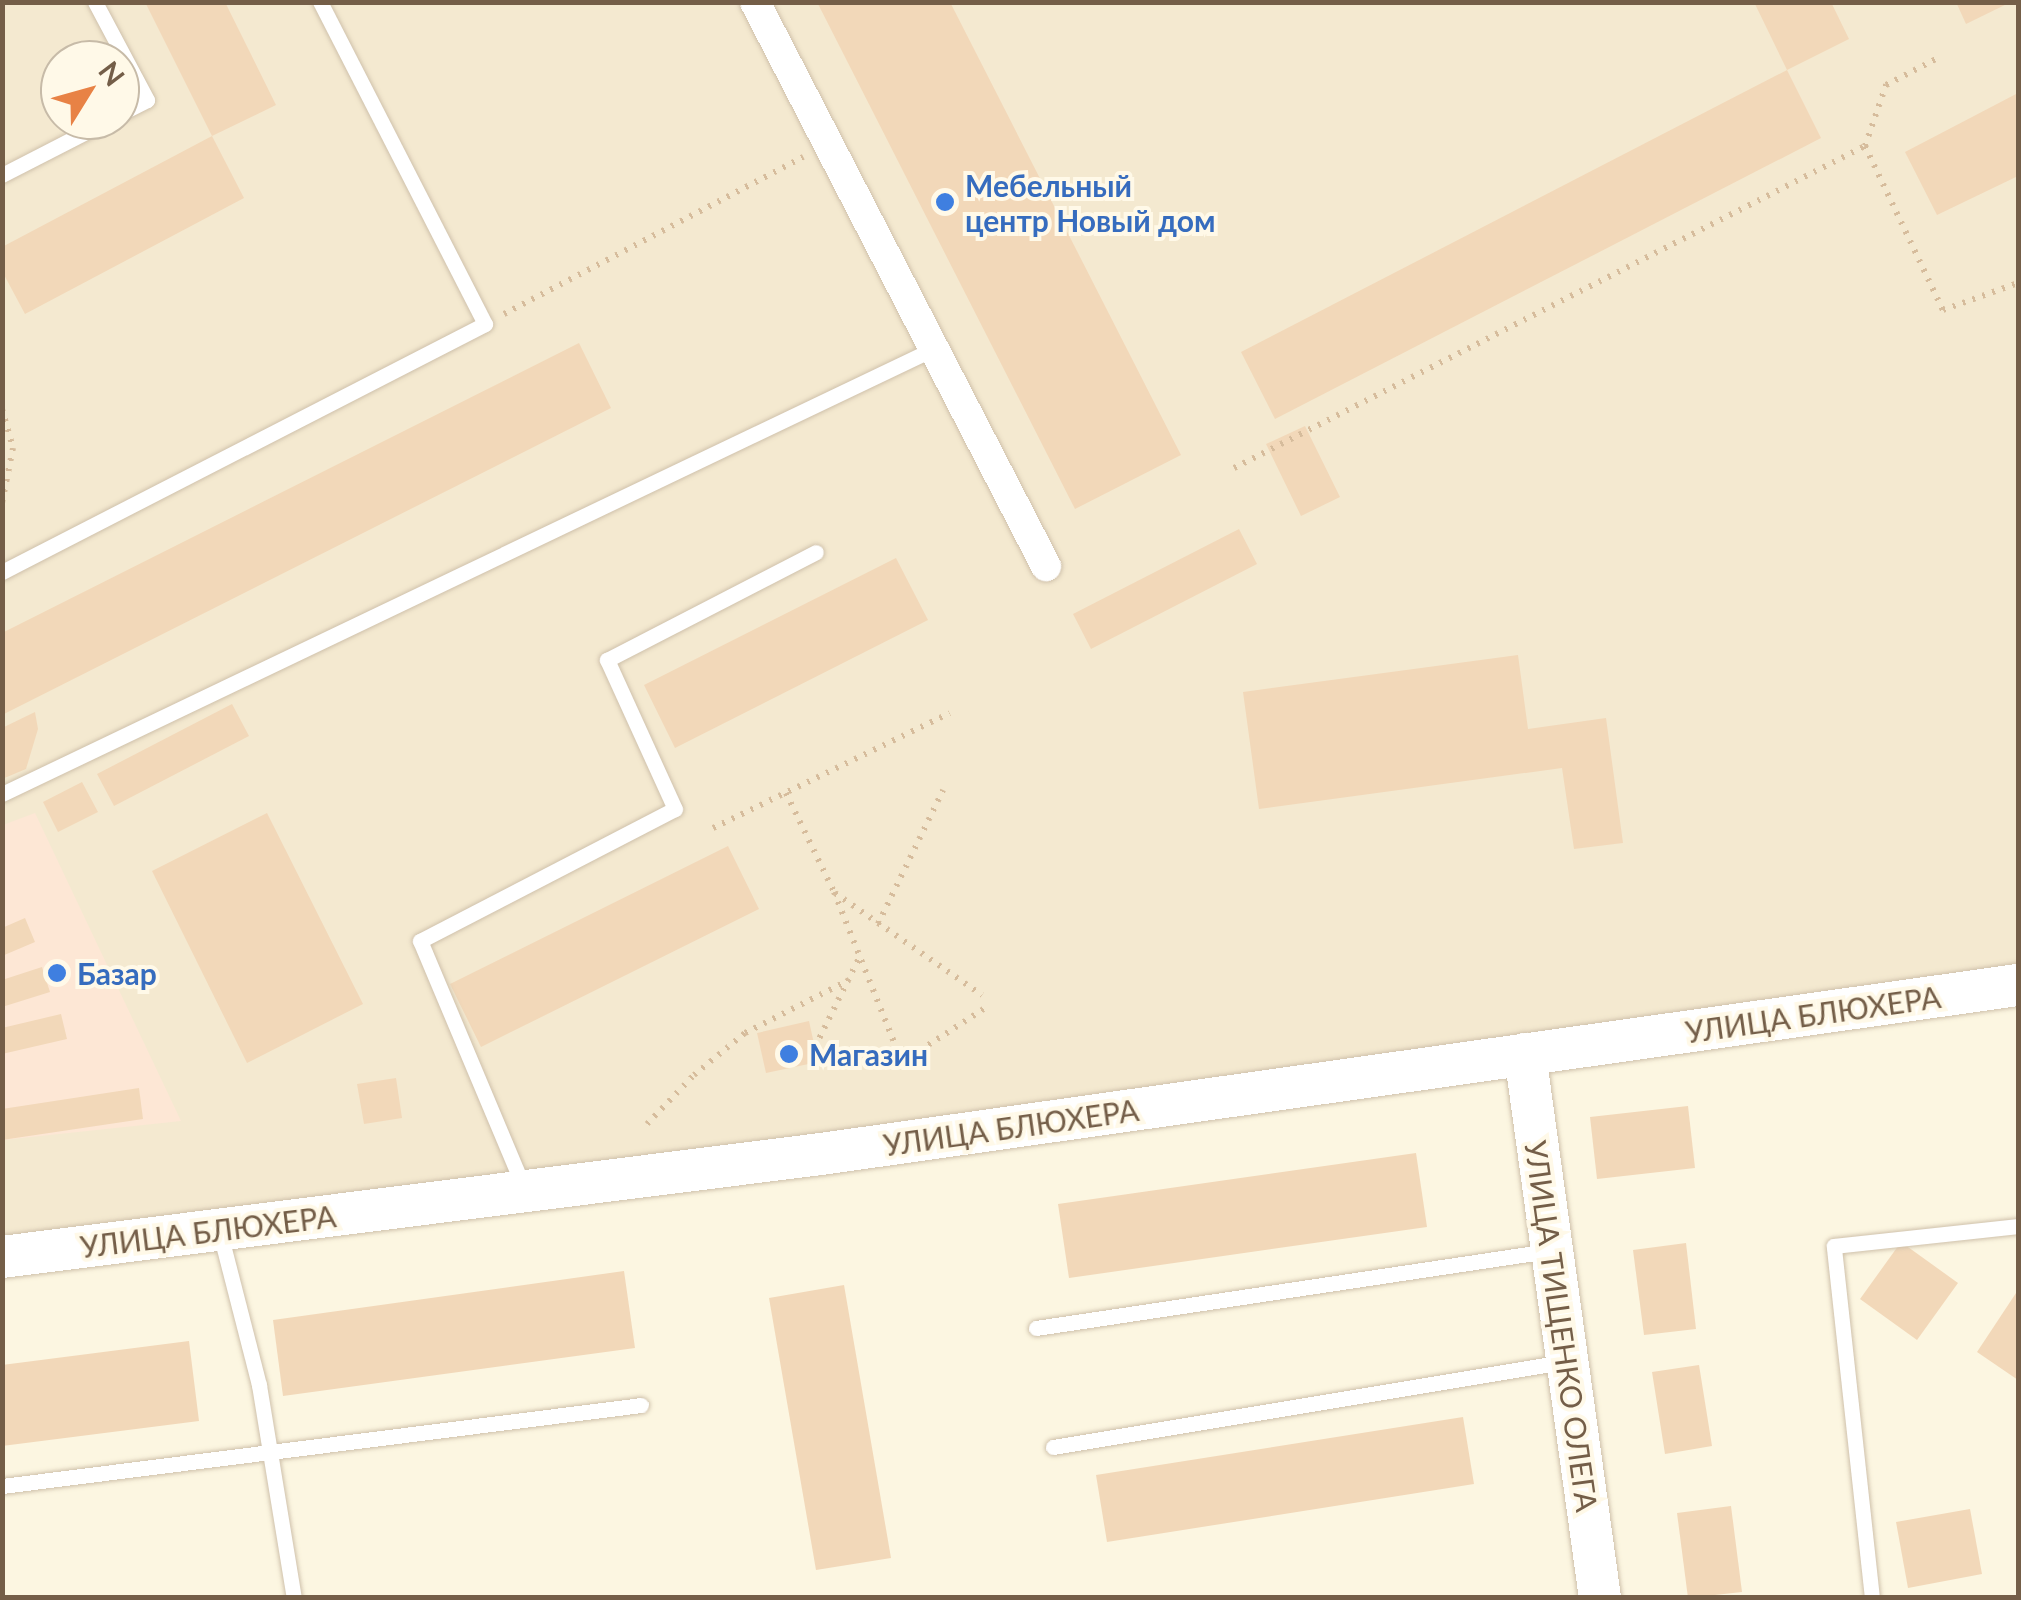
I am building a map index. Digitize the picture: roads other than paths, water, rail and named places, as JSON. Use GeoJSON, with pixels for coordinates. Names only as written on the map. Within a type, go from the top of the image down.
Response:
{"type":"FeatureCollection","features":[{"type":"Feature","properties":{"kind":"street"},"geometry":{"type":"LineString","coordinates":[[754,2],[1046,566]]}},
{"type":"Feature","properties":{"kind":"street","name":"УЛИЦА БЛЮХЕРА"},"geometry":{"type":"LineString","coordinates":[[2,1257],[526,1192],[2018,985]]}},
{"type":"Feature","properties":{"kind":"street","name":"УЛИЦА ТИЩЕНКО ОЛЕГА"},"geometry":{"type":"LineString","coordinates":[[1525,1054],[1600,1598]]}},
{"type":"Feature","properties":{"kind":"lane"},"geometry":{"type":"LineString","coordinates":[[95,2],[115,40]]}},
{"type":"Feature","properties":{"kind":"lane"},"geometry":{"type":"LineString","coordinates":[[2,572],[485,324],[320,2]]}},
{"type":"Feature","properties":{"kind":"lane"},"geometry":{"type":"LineString","coordinates":[[2,174],[69,140]]}},
{"type":"Feature","properties":{"kind":"lane"},"geometry":{"type":"LineString","coordinates":[[2,794],[932,349]]}},
{"type":"Feature","properties":{"kind":"lane"},"geometry":{"type":"LineString","coordinates":[[526,1192],[420,942],[675,809],[606,660],[816,552]]}},
{"type":"Feature","properties":{"kind":"lane"},"geometry":{"type":"LineString","coordinates":[[1872,1598],[1834,1246],[2018,1226]]}},
{"type":"Feature","properties":{"kind":"lane"},"geometry":{"type":"LineString","coordinates":[[219,1229],[259,1385],[294,1598]]}},
{"type":"Feature","properties":{"kind":"lane"},"geometry":{"type":"LineString","coordinates":[[1036,1328],[1552,1250]]}},
{"type":"Feature","properties":{"kind":"lane"},"geometry":{"type":"LineString","coordinates":[[1053,1447],[1567,1362]]}},
{"type":"Feature","properties":{"kind":"lane"},"geometry":{"type":"LineString","coordinates":[[2,1486],[642,1404]]}},
{"type":"Feature","properties":{"kind":"place","name":"Мебельный центр Новый дом"},"geometry":{"type":"Point","coordinates":[945,202]}},
{"type":"Feature","properties":{"kind":"place","name":"Базар"},"geometry":{"type":"Point","coordinates":[57,973]}},
{"type":"Feature","properties":{"kind":"place","name":"Магазин"},"geometry":{"type":"Point","coordinates":[789,1054]}}]}
